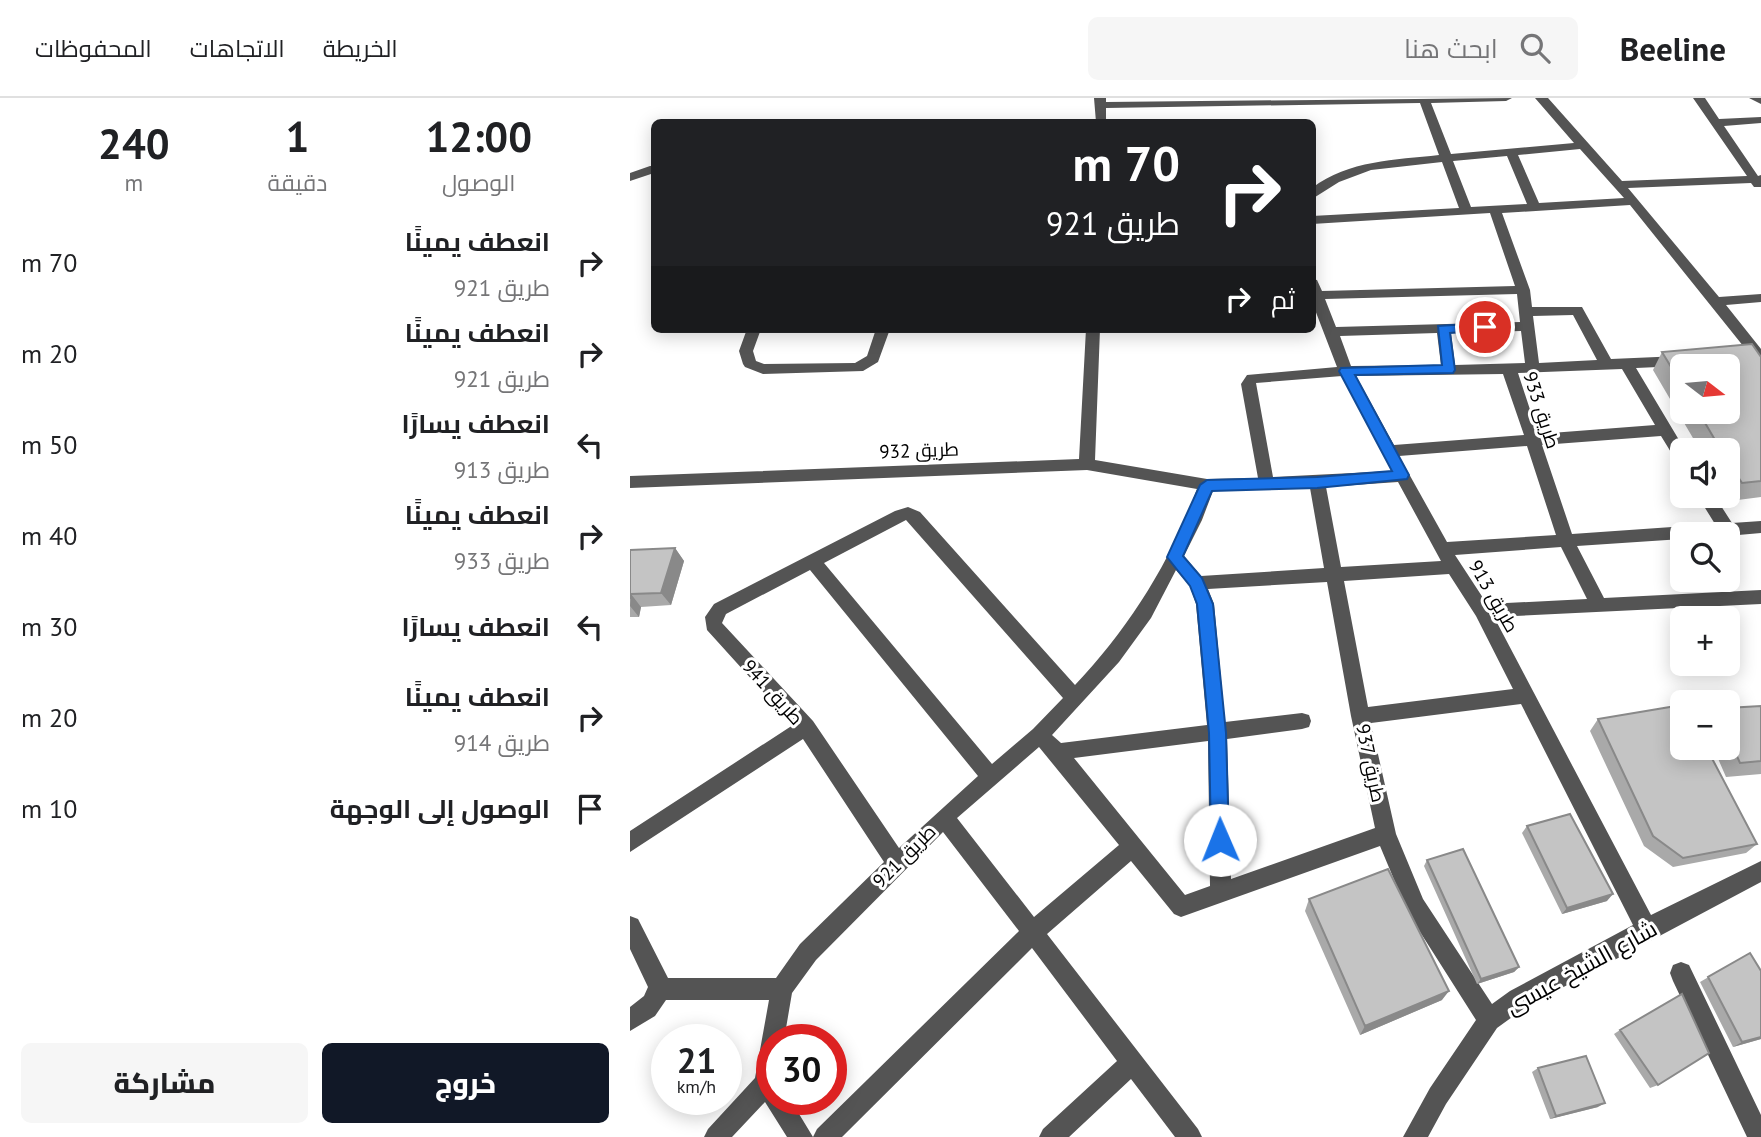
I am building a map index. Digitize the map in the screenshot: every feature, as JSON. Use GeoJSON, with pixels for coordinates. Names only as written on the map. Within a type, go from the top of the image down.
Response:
{"type":"FeatureCollection","features":[{"type":"Feature","properties":{"kind":"street"},"geometry":{"type":"LineString","coordinates":[[1100,102],[1425,101],[1506,98]]}},
{"type":"Feature","properties":{"kind":"street"},"geometry":{"type":"LineString","coordinates":[[1541,98],[1547,101],[1635,201],[1716,301],[1755,357]]}},
{"type":"Feature","properties":{"kind":"street"},"geometry":{"type":"LineString","coordinates":[[1699,98],[1759,182]]}},
{"type":"Feature","properties":{"kind":"street"},"geometry":{"type":"LineString","coordinates":[[1755,98],[1761,100]]}},
{"type":"Feature","properties":{"kind":"street"},"geometry":{"type":"LineString","coordinates":[[1425,101],[1466,211]]}},
{"type":"Feature","properties":{"kind":"street"},"geometry":{"type":"LineString","coordinates":[[1716,123],[1761,120]]}},
{"type":"Feature","properties":{"kind":"street"},"geometry":{"type":"LineString","coordinates":[[1316,192],[1345,173],[1376,165],[1584,145]]}},
{"type":"Feature","properties":{"kind":"street"},"geometry":{"type":"LineString","coordinates":[[1511,151],[1535,207]]}},
{"type":"Feature","properties":{"kind":"street"},"geometry":{"type":"LineString","coordinates":[[630,177],[651,170]]}},
{"type":"Feature","properties":{"kind":"street"},"geometry":{"type":"LineString","coordinates":[[1621,185],[1759,182]]}},
{"type":"Feature","properties":{"kind":"street"},"geometry":{"type":"LineString","coordinates":[[1316,220],[1635,201]]}},
{"type":"Feature","properties":{"kind":"street"},"geometry":{"type":"LineString","coordinates":[[1494,209],[1523,290],[1533,368]]}},
{"type":"Feature","properties":{"kind":"street"},"geometry":{"type":"LineString","coordinates":[[1316,289],[1523,290]]}},
{"type":"Feature","properties":{"kind":"street","name":"طريق 913"},"geometry":{"type":"LineString","coordinates":[[1316,292],[1346,371],[1442,549],[1482,611],[1647,929]]}},
{"type":"Feature","properties":{"kind":"street"},"geometry":{"type":"LineString","coordinates":[[1716,301],[1761,298]]}},
{"type":"Feature","properties":{"kind":"street"},"geometry":{"type":"LineString","coordinates":[[1330,332],[1443,329],[1577,310],[1607,365]]}},
{"type":"Feature","properties":{"kind":"street"},"geometry":{"type":"LineString","coordinates":[[1443,329],[1449,370]]}},
{"type":"Feature","properties":{"kind":"street"},"geometry":{"type":"LineString","coordinates":[[753,333],[746,351],[750,364],[763,369],[858,368],[873,359],[882,333]]}},
{"type":"Feature","properties":{"kind":"street"},"geometry":{"type":"LineString","coordinates":[[1087,464],[1093,333]]}},
{"type":"Feature","properties":{"kind":"street"},"geometry":{"type":"LineString","coordinates":[[1509,369],[1670,361]]}},
{"type":"Feature","properties":{"kind":"street"},"geometry":{"type":"LineString","coordinates":[[1626,364],[1670,439]]}},
{"type":"Feature","properties":{"kind":"street","name":"طريق 933"},"geometry":{"type":"LineString","coordinates":[[1267,485],[1248,384],[1252,378],[1346,371],[1509,369],[1567,542],[1600,607]]}},
{"type":"Feature","properties":{"kind":"street"},"geometry":{"type":"LineString","coordinates":[[1388,451],[1664,430]]}},
{"type":"Feature","properties":{"kind":"street","name":"طريق 932"},"geometry":{"type":"LineString","coordinates":[[630,482],[1087,464],[1207,485]]}},
{"type":"Feature","properties":{"kind":"street"},"geometry":{"type":"LineString","coordinates":[[1207,485],[1267,485],[1402,475]]}},
{"type":"Feature","properties":{"kind":"street","name":"طريق 937"},"geometry":{"type":"LineString","coordinates":[[1317,482],[1360,716],[1386,834],[1415,906],[1489,1020]]}},
{"type":"Feature","properties":{"kind":"street","name":"طريق 921"},"geometry":{"type":"LineString","coordinates":[[776,1024],[782,989],[808,952],[944,817],[1040,735],[1113,657],[1145,613],[1175,557],[1207,485]]}},
{"type":"Feature","properties":{"kind":"street","name":"طريق 941"},"geometry":{"type":"LineString","coordinates":[[897,863],[806,727],[713,625],[714,617],[720,609],[908,513],[914,516],[1074,698]]}},
{"type":"Feature","properties":{"kind":"street"},"geometry":{"type":"LineString","coordinates":[[1740,528],[1759,529]]}},
{"type":"Feature","properties":{"kind":"street"},"geometry":{"type":"LineString","coordinates":[[1442,549],[1670,533]]}},
{"type":"Feature","properties":{"kind":"street"},"geometry":{"type":"LineString","coordinates":[[1175,557],[1197,583],[1205,604],[1217,733],[1221,893]]}},
{"type":"Feature","properties":{"kind":"street"},"geometry":{"type":"LineString","coordinates":[[812,561],[991,777]]}},
{"type":"Feature","properties":{"kind":"street"},"geometry":{"type":"LineString","coordinates":[[1197,583],[1453,568]]}},
{"type":"Feature","properties":{"kind":"street"},"geometry":{"type":"LineString","coordinates":[[1482,611],[1761,597]]}},
{"type":"Feature","properties":{"kind":"street"},"geometry":{"type":"LineString","coordinates":[[1360,716],[1525,695]]}},
{"type":"Feature","properties":{"kind":"street"},"geometry":{"type":"LineString","coordinates":[[1057,752],[1302,721]]}},
{"type":"Feature","properties":{"kind":"street"},"geometry":{"type":"LineString","coordinates":[[630,842],[806,727]]}},
{"type":"Feature","properties":{"kind":"street"},"geometry":{"type":"LineString","coordinates":[[1040,735],[1057,752],[1181,907],[1386,834]]}},
{"type":"Feature","properties":{"kind":"street"},"geometry":{"type":"LineString","coordinates":[[944,817],[1190,1137]]}},
{"type":"Feature","properties":{"kind":"street"},"geometry":{"type":"LineString","coordinates":[[825,1137],[1033,932],[1133,846]]}},
{"type":"Feature","properties":{"kind":"street","name":"شارع الشيخ عيسى"},"geometry":{"type":"LineString","coordinates":[[1415,1137],[1438,1096],[1489,1020],[1518,999],[1761,871]]}},
{"type":"Feature","properties":{"kind":"street"},"geometry":{"type":"LineString","coordinates":[[630,927],[658,980],[660,989],[653,1004],[630,1020]]}},
{"type":"Feature","properties":{"kind":"street"},"geometry":{"type":"LineString","coordinates":[[1681,973],[1759,1137]]}},
{"type":"Feature","properties":{"kind":"street"},"geometry":{"type":"LineString","coordinates":[[660,989],[782,989]]}},
{"type":"Feature","properties":{"kind":"street"},"geometry":{"type":"LineString","coordinates":[[1051,1137],[1133,1062]]}},
{"type":"Feature","properties":{"kind":"street"},"geometry":{"type":"LineString","coordinates":[[716,1137],[756,1104]]}},
{"type":"Feature","properties":{"kind":"street"},"geometry":{"type":"LineString","coordinates":[[786,1115],[801,1137]]}},
{"type":"Feature","properties":{"kind":"building"},"geometry":{"type":"Polygon","coordinates":[[[1752,344],[1761,357],[1761,481],[1742,483],[1740,438],[1714,438],[1706,424],[1740,424],[1740,354],[1670,354],[1670,365],[1662,352],[1752,344]]]}},
{"type":"Feature","properties":{"kind":"building"},"geometry":{"type":"Polygon","coordinates":[[[675,548],[661,593],[631,594],[630,599],[630,550],[675,548]]]}},
{"type":"Feature","properties":{"kind":"building"},"geometry":{"type":"Polygon","coordinates":[[[1761,706],[1761,761],[1740,763],[1739,760],[1740,707],[1761,706]]]}},
{"type":"Feature","properties":{"kind":"building"},"geometry":{"type":"Polygon","coordinates":[[[1670,707],[1670,760],[1713,760],[1757,844],[1683,858],[1653,836],[1598,719],[1670,707]]]}},
{"type":"Feature","properties":{"kind":"building"},"geometry":{"type":"Polygon","coordinates":[[[1570,814],[1613,894],[1567,908],[1527,826],[1570,814]]]}},
{"type":"Feature","properties":{"kind":"building"},"geometry":{"type":"Polygon","coordinates":[[[1463,849],[1519,967],[1481,979],[1427,860],[1463,849]]]}},
{"type":"Feature","properties":{"kind":"building"},"geometry":{"type":"Polygon","coordinates":[[[1388,869],[1449,991],[1365,1026],[1309,899],[1388,869]]]}},
{"type":"Feature","properties":{"kind":"building"},"geometry":{"type":"Polygon","coordinates":[[[1750,953],[1761,971],[1761,1037],[1742,1042],[1708,977],[1750,953]]]}},
{"type":"Feature","properties":{"kind":"building"},"geometry":{"type":"Polygon","coordinates":[[[1682,994],[1709,1053],[1658,1085],[1620,1030],[1682,994]]]}},
{"type":"Feature","properties":{"kind":"building"},"geometry":{"type":"Polygon","coordinates":[[[1586,1056],[1605,1103],[1556,1116],[1538,1068],[1586,1056]]]}},
{"type":"Feature","properties":{"kind":"route"},"geometry":{"type":"LineString","coordinates":[[1220,840],[1217,733],[1205,604],[1197,583],[1175,557],[1194,520],[1207,485],[1317,482],[1402,475],[1346,371],[1449,370],[1443,329],[1485,327]]}}]}
